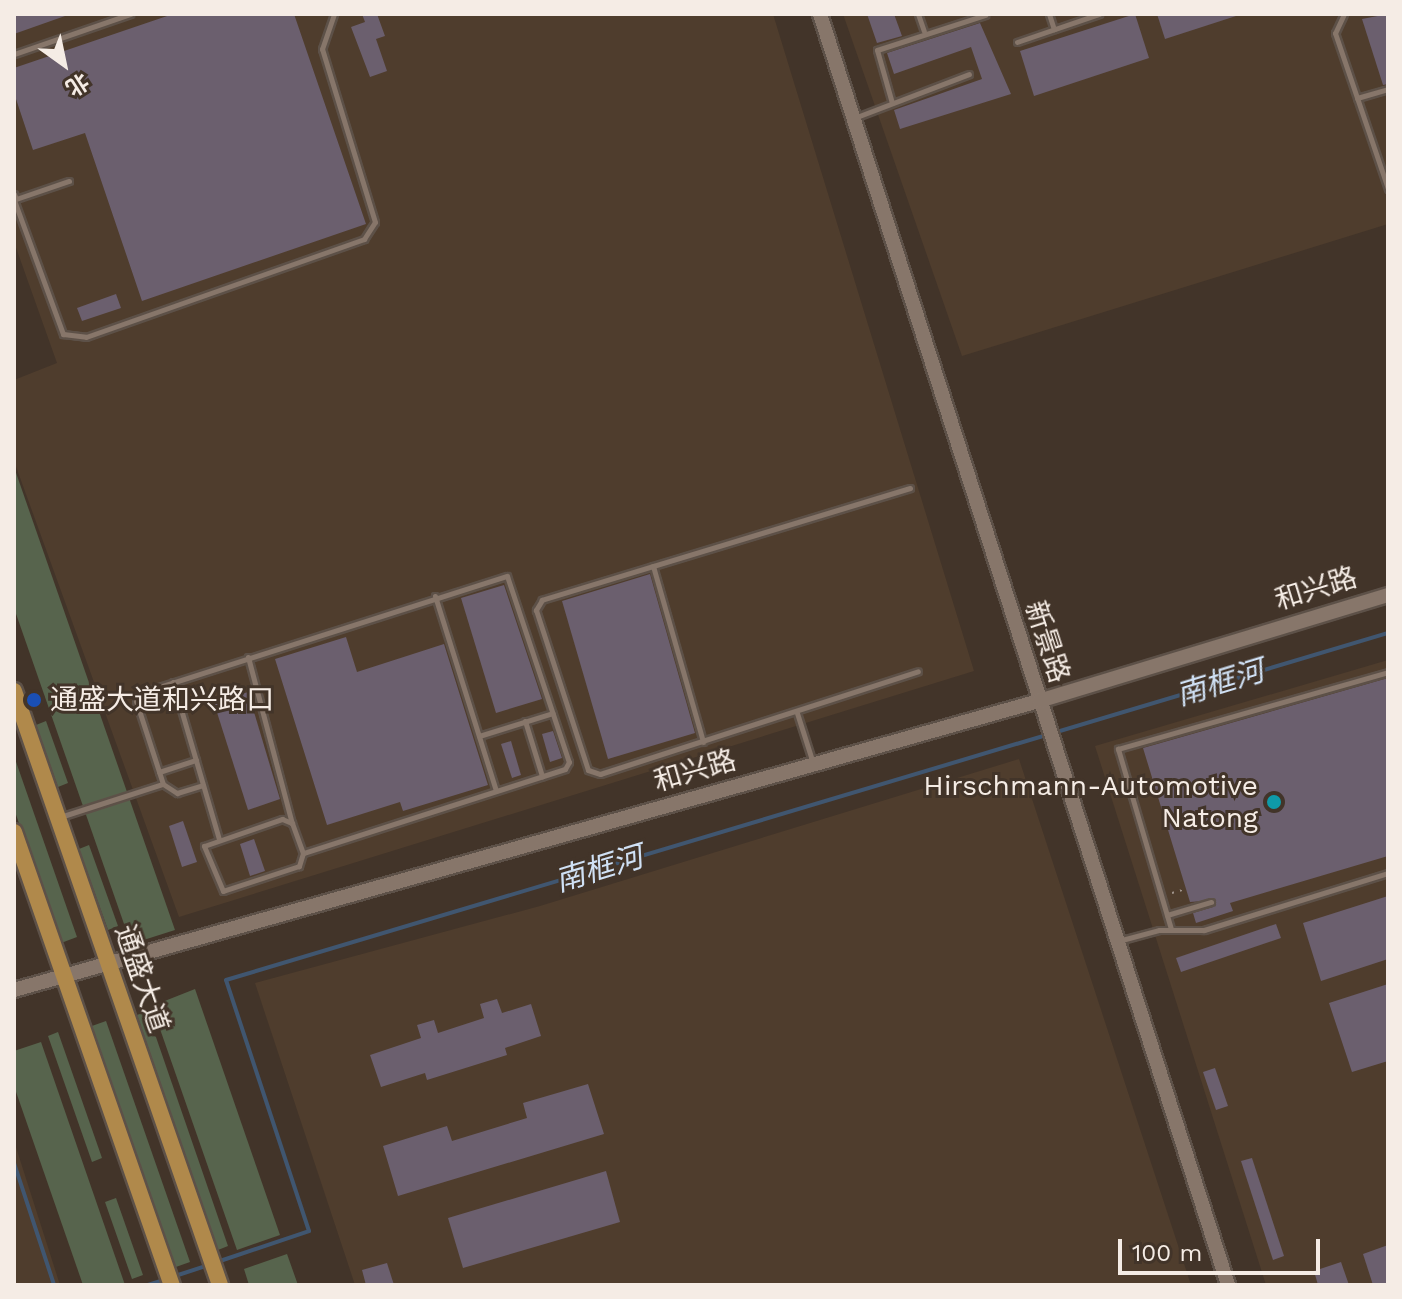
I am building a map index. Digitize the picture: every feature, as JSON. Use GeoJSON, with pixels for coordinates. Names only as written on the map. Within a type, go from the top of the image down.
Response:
{"type":"FeatureCollection","features":[{"type":"Feature","properties":{"kind":"main road","name":"通盛大道"},"geometry":{"type":"LineString","coordinates":[[14,691],[220,1285]]}},
{"type":"Feature","properties":{"kind":"main road"},"geometry":{"type":"LineString","coordinates":[[14,832],[172,1285]]}},
{"type":"Feature","properties":{"kind":"street","name":"新景路"},"geometry":{"type":"LineString","coordinates":[[820,14],[1228,1285]]}},
{"type":"Feature","properties":{"kind":"street","name":"和兴路"},"geometry":{"type":"LineString","coordinates":[[14,990],[1039,701],[1388,595]]}},
{"type":"Feature","properties":{"kind":"lane"},"geometry":{"type":"LineString","coordinates":[[14,54],[130,14]]}},
{"type":"Feature","properties":{"kind":"lane"},"geometry":{"type":"LineString","coordinates":[[69,181],[15,198],[63,334],[86,337],[364,239],[375,222],[322,49],[334,14]]}},
{"type":"Feature","properties":{"kind":"lane"},"geometry":{"type":"LineString","coordinates":[[918,14],[924,31]]}},
{"type":"Feature","properties":{"kind":"lane"},"geometry":{"type":"LineString","coordinates":[[1049,14],[1054,29]]}},
{"type":"Feature","properties":{"kind":"lane"},"geometry":{"type":"LineString","coordinates":[[1344,14],[1335,33],[1388,189]]}},
{"type":"Feature","properties":{"kind":"lane"},"geometry":{"type":"LineString","coordinates":[[892,103],[877,50],[924,31],[985,15]]}},
{"type":"Feature","properties":{"kind":"lane"},"geometry":{"type":"LineString","coordinates":[[1017,42],[1095,15]]}},
{"type":"Feature","properties":{"kind":"lane"},"geometry":{"type":"LineString","coordinates":[[853,118],[969,74]]}},
{"type":"Feature","properties":{"kind":"lane"},"geometry":{"type":"LineString","coordinates":[[1357,98],[1388,89]]}},
{"type":"Feature","properties":{"kind":"lane"},"geometry":{"type":"LineString","coordinates":[[910,488],[542,600],[536,610],[588,770],[600,774],[797,713],[918,671]]}},
{"type":"Feature","properties":{"kind":"lane"},"geometry":{"type":"LineString","coordinates":[[652,566],[703,742]]}},
{"type":"Feature","properties":{"kind":"lane"},"geometry":{"type":"LineString","coordinates":[[203,785],[177,793],[163,784],[136,701],[143,692],[435,596],[507,576],[569,762],[565,769],[303,853]]}},
{"type":"Feature","properties":{"kind":"lane"},"geometry":{"type":"LineString","coordinates":[[435,596],[496,791]]}},
{"type":"Feature","properties":{"kind":"lane"},"geometry":{"type":"LineString","coordinates":[[248,657],[292,823],[303,853],[299,866],[223,891],[204,846],[282,819],[292,823]]}},
{"type":"Feature","properties":{"kind":"lane"},"geometry":{"type":"LineString","coordinates":[[1171,929],[1118,749],[1388,672]]}},
{"type":"Feature","properties":{"kind":"lane"},"geometry":{"type":"LineString","coordinates":[[173,682],[219,839]]}},
{"type":"Feature","properties":{"kind":"lane"},"geometry":{"type":"LineString","coordinates":[[479,736],[553,713]]}},
{"type":"Feature","properties":{"kind":"lane"},"geometry":{"type":"LineString","coordinates":[[797,713],[814,764]]}},
{"type":"Feature","properties":{"kind":"lane"},"geometry":{"type":"LineString","coordinates":[[525,721],[542,776]]}},
{"type":"Feature","properties":{"kind":"lane"},"geometry":{"type":"LineString","coordinates":[[159,772],[196,760]]}},
{"type":"Feature","properties":{"kind":"lane"},"geometry":{"type":"LineString","coordinates":[[59,818],[163,784]]}},
{"type":"Feature","properties":{"kind":"lane"},"geometry":{"type":"LineString","coordinates":[[1117,941],[1171,929],[1204,930],[1388,873]]}},
{"type":"Feature","properties":{"kind":"lane"},"geometry":{"type":"LineString","coordinates":[[1167,915],[1211,902]]}},
{"type":"Feature","properties":{"kind":"path"},"geometry":{"type":"LineString","coordinates":[[1161,896],[1186,889]]}},
{"type":"Feature","properties":{"kind":"shaded area"},"geometry":{"type":"Polygon","coordinates":[[[14,14],[773,14],[974,671],[179,917],[14,461],[14,380],[57,363],[14,242],[14,14]]]}},
{"type":"Feature","properties":{"kind":"shaded area"},"geometry":{"type":"Polygon","coordinates":[[[843,14],[1388,14],[1388,224],[962,356],[843,14]]]}},
{"type":"Feature","properties":{"kind":"shaded area"},"geometry":{"type":"Polygon","coordinates":[[[1388,660],[1388,1285],[1266,1285],[1095,746],[1388,660]]]}},
{"type":"Feature","properties":{"kind":"shaded area"},"geometry":{"type":"Polygon","coordinates":[[[1019,759],[1191,1285],[355,1285],[255,983],[540,906],[1019,759]]]}},
{"type":"Feature","properties":{"kind":"shaded area"},"geometry":{"type":"Polygon","coordinates":[[[14,1141],[60,1285],[14,1285],[14,1141]]]}},
{"type":"Feature","properties":{"kind":"green space"},"geometry":{"type":"Polygon","coordinates":[[[14,467],[175,930],[131,944],[14,608],[14,467]]]}},
{"type":"Feature","properties":{"kind":"green space"},"geometry":{"type":"Polygon","coordinates":[[[46,721],[68,783],[58,787],[36,725],[46,721]]]}},
{"type":"Feature","properties":{"kind":"green space"},"geometry":{"type":"Polygon","coordinates":[[[14,756],[77,937],[61,943],[14,809],[14,756]]]}},
{"type":"Feature","properties":{"kind":"green space"},"geometry":{"type":"Polygon","coordinates":[[[89,845],[118,926],[108,930],[79,849],[89,845]]]}},
{"type":"Feature","properties":{"kind":"green space"},"geometry":{"type":"Polygon","coordinates":[[[195,989],[280,1235],[237,1250],[152,1006],[195,989]]]}},
{"type":"Feature","properties":{"kind":"green space"},"geometry":{"type":"Polygon","coordinates":[[[147,1011],[228,1246],[218,1250],[137,1015],[147,1011]]]}},
{"type":"Feature","properties":{"kind":"green space"},"geometry":{"type":"Polygon","coordinates":[[[106,1021],[190,1262],[173,1268],[89,1027],[106,1021]]]}},
{"type":"Feature","properties":{"kind":"green space"},"geometry":{"type":"Polygon","coordinates":[[[58,1032],[102,1158],[92,1162],[48,1036],[58,1032]]]}},
{"type":"Feature","properties":{"kind":"green space"},"geometry":{"type":"Polygon","coordinates":[[[41,1042],[125,1285],[83,1285],[14,1086],[14,1051],[41,1042]]]}},
{"type":"Feature","properties":{"kind":"green space"},"geometry":{"type":"Polygon","coordinates":[[[116,1198],[143,1275],[132,1279],[105,1202],[116,1198]]]}},
{"type":"Feature","properties":{"kind":"green space"},"geometry":{"type":"Polygon","coordinates":[[[287,1254],[298,1285],[249,1285],[244,1269],[287,1254]]]}},
{"type":"Feature","properties":{"kind":"building"},"geometry":{"type":"Polygon","coordinates":[[[14,14],[65,14],[65,16],[14,34],[14,14]]]}},
{"type":"Feature","properties":{"kind":"building"},"geometry":{"type":"Polygon","coordinates":[[[173,14],[294,14],[366,224],[142,301],[85,133],[33,150],[14,93],[14,68],[173,14]]]}},
{"type":"Feature","properties":{"kind":"building"},"geometry":{"type":"Polygon","coordinates":[[[362,14],[377,14],[385,36],[376,39],[387,71],[370,77],[351,27],[365,22],[362,14]]]}},
{"type":"Feature","properties":{"kind":"building"},"geometry":{"type":"Polygon","coordinates":[[[867,14],[894,14],[902,36],[877,43],[867,14]]]}},
{"type":"Feature","properties":{"kind":"building"},"geometry":{"type":"Polygon","coordinates":[[[1135,14],[1149,58],[1034,96],[1020,51],[1135,14]]]}},
{"type":"Feature","properties":{"kind":"building"},"geometry":{"type":"Polygon","coordinates":[[[1157,14],[1235,14],[1236,16],[1165,39],[1157,14]]]}},
{"type":"Feature","properties":{"kind":"building"},"geometry":{"type":"Polygon","coordinates":[[[1388,14],[1388,84],[1383,85],[1362,19],[1388,14]]]}},
{"type":"Feature","properties":{"kind":"building"},"geometry":{"type":"Polygon","coordinates":[[[980,23],[1011,94],[900,129],[894,110],[982,79],[971,47],[894,74],[887,53],[980,23]]]}},
{"type":"Feature","properties":{"kind":"building"},"geometry":{"type":"Polygon","coordinates":[[[116,294],[121,308],[82,321],[77,308],[116,294]]]}},
{"type":"Feature","properties":{"kind":"building"},"geometry":{"type":"Polygon","coordinates":[[[650,574],[695,733],[608,759],[562,601],[650,574]]]}},
{"type":"Feature","properties":{"kind":"building"},"geometry":{"type":"Polygon","coordinates":[[[504,585],[542,699],[496,713],[461,598],[504,585]]]}},
{"type":"Feature","properties":{"kind":"building"},"geometry":{"type":"Polygon","coordinates":[[[346,637],[357,672],[444,644],[488,785],[403,811],[400,802],[327,825],[275,659],[346,637]]]}},
{"type":"Feature","properties":{"kind":"building","name":"Hirschmann-Automotive Natong"},"geometry":{"type":"Polygon","coordinates":[[[1388,678],[1388,856],[1230,903],[1233,911],[1196,923],[1193,913],[1213,907],[1216,900],[1190,902],[1143,748],[1388,678]]]}},
{"type":"Feature","properties":{"kind":"building"},"geometry":{"type":"Polygon","coordinates":[[[248,692],[280,799],[248,810],[214,703],[248,692]]]}},
{"type":"Feature","properties":{"kind":"building"},"geometry":{"type":"Polygon","coordinates":[[[553,731],[562,758],[550,762],[542,734],[553,731]]]}},
{"type":"Feature","properties":{"kind":"building"},"geometry":{"type":"Polygon","coordinates":[[[511,741],[521,775],[512,778],[501,744],[511,741]]]}},
{"type":"Feature","properties":{"kind":"building"},"geometry":{"type":"Polygon","coordinates":[[[183,821],[197,862],[182,867],[169,826],[183,821]]]}},
{"type":"Feature","properties":{"kind":"building"},"geometry":{"type":"Polygon","coordinates":[[[254,839],[265,871],[250,876],[240,844],[254,839]]]}},
{"type":"Feature","properties":{"kind":"building"},"geometry":{"type":"Polygon","coordinates":[[[1388,896],[1388,959],[1321,981],[1303,923],[1388,896]]]}},
{"type":"Feature","properties":{"kind":"building"},"geometry":{"type":"Polygon","coordinates":[[[1276,924],[1281,938],[1181,972],[1176,958],[1276,924]]]}},
{"type":"Feature","properties":{"kind":"building"},"geometry":{"type":"Polygon","coordinates":[[[1388,984],[1388,1061],[1352,1072],[1329,1003],[1388,984]]]}},
{"type":"Feature","properties":{"kind":"building"},"geometry":{"type":"Polygon","coordinates":[[[497,999],[502,1013],[531,1004],[541,1036],[505,1048],[507,1055],[427,1080],[425,1073],[381,1087],[370,1055],[421,1038],[417,1025],[434,1020],[438,1033],[484,1018],[480,1004],[497,999]]]}},
{"type":"Feature","properties":{"kind":"building"},"geometry":{"type":"Polygon","coordinates":[[[1215,1068],[1228,1106],[1216,1110],[1203,1072],[1215,1068]]]}},
{"type":"Feature","properties":{"kind":"building"},"geometry":{"type":"Polygon","coordinates":[[[588,1084],[604,1134],[398,1196],[383,1146],[447,1126],[452,1141],[527,1118],[523,1103],[588,1084]]]}},
{"type":"Feature","properties":{"kind":"building"},"geometry":{"type":"Polygon","coordinates":[[[1252,1158],[1284,1256],[1273,1260],[1241,1161],[1252,1158]]]}},
{"type":"Feature","properties":{"kind":"building"},"geometry":{"type":"Polygon","coordinates":[[[606,1171],[620,1222],[463,1268],[448,1218],[606,1171]]]}},
{"type":"Feature","properties":{"kind":"building"},"geometry":{"type":"Polygon","coordinates":[[[1388,1245],[1388,1285],[1373,1285],[1363,1254],[1388,1245]]]}},
{"type":"Feature","properties":{"kind":"building"},"geometry":{"type":"Polygon","coordinates":[[[1341,1262],[1349,1285],[1318,1285],[1314,1271],[1341,1262]]]}},
{"type":"Feature","properties":{"kind":"building"},"geometry":{"type":"Polygon","coordinates":[[[387,1263],[394,1285],[366,1285],[362,1270],[387,1263]]]}},
{"type":"Feature","properties":{"kind":"waterway","name":"南框河"},"geometry":{"type":"LineString","coordinates":[[217,1262],[309,1231],[226,980],[1388,633]]}},
{"type":"Feature","properties":{"kind":"waterway","name":"南框河"},"geometry":{"type":"LineString","coordinates":[[14,1163],[54,1285]]}},
{"type":"Feature","properties":{"kind":"waterway","name":"南框河"},"geometry":{"type":"LineString","coordinates":[[175,1276],[208,1265]]}},
{"type":"Feature","properties":{"kind":"waterway","name":"南框河"},"geometry":{"type":"LineString","coordinates":[[148,1285],[167,1279]]}},
{"type":"Feature","properties":{"kind":"place","name":"通盛大道和兴路口"},"geometry":{"type":"Point","coordinates":[34,700]}},
{"type":"Feature","properties":{"kind":"place","name":"Hirschmann-Automotive Natong"},"geometry":{"type":"Point","coordinates":[1274,802]}}]}
